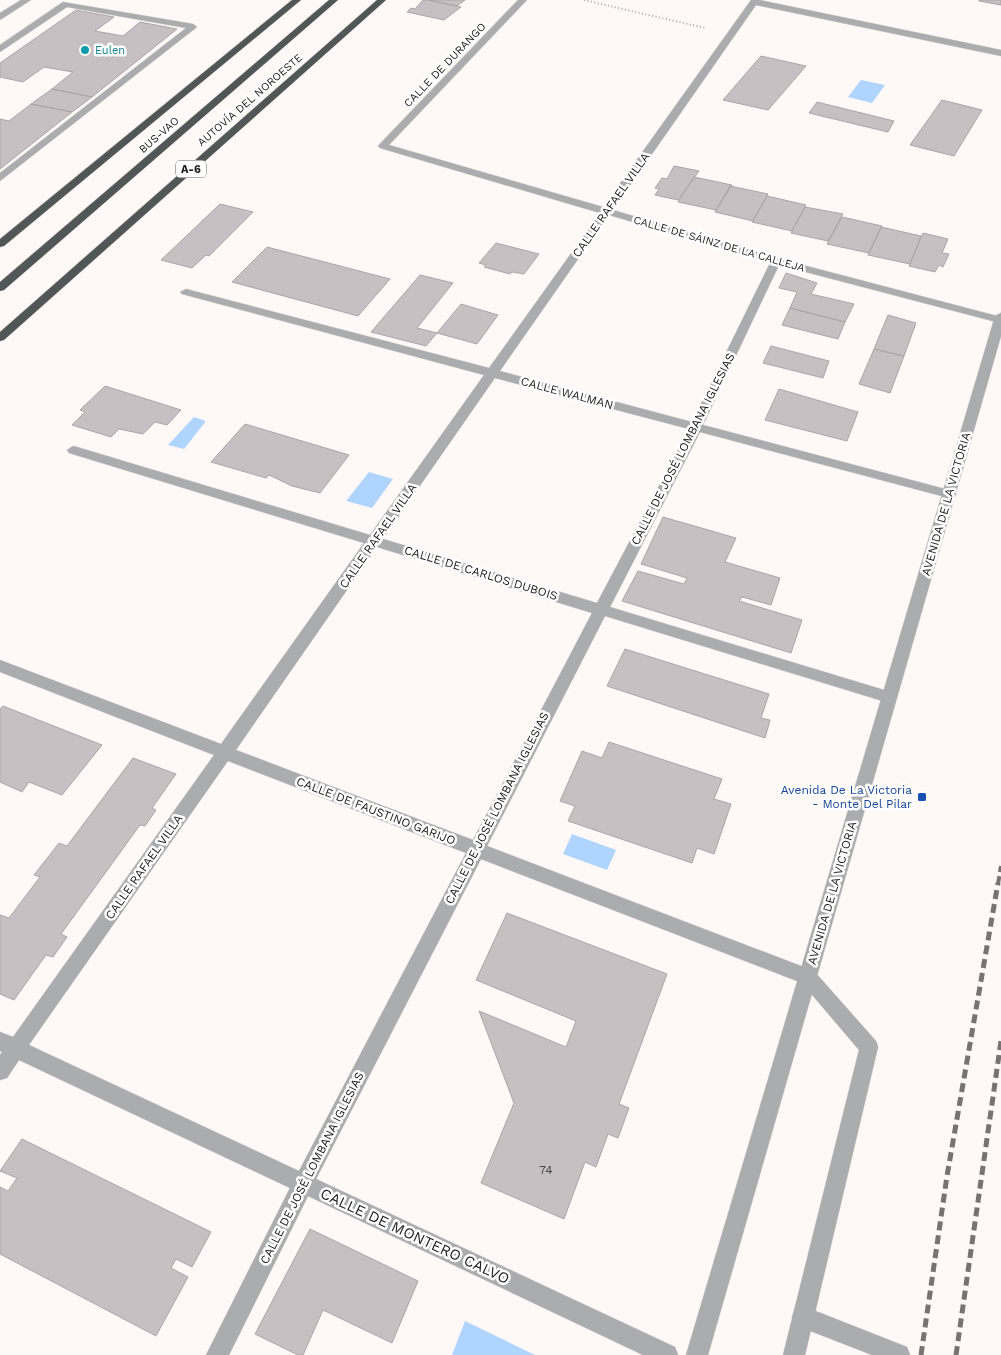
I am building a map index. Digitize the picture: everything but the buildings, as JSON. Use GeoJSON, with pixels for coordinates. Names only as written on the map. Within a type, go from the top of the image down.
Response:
{"type":"FeatureCollection","features":[{"type":"Feature","properties":{"kind":"highway"},"geometry":{"type":"LineString","coordinates":[[0,244],[297,0]]}},
{"type":"Feature","properties":{"kind":"highway","name":"BUS-VAO"},"geometry":{"type":"LineString","coordinates":[[0,288],[334,0]]}},
{"type":"Feature","properties":{"kind":"highway","name":"AUTOVÍA DEL NOROESTE"},"geometry":{"type":"LineString","coordinates":[[0,338],[382,0]]}},
{"type":"Feature","properties":{"kind":"street"},"geometry":{"type":"LineString","coordinates":[[0,17],[27,0]]}},
{"type":"Feature","properties":{"kind":"street","name":"CALLE DE DURANGO"},"geometry":{"type":"LineString","coordinates":[[383,146],[523,0]]}},
{"type":"Feature","properties":{"kind":"street"},"geometry":{"type":"LineString","coordinates":[[755,1],[1001,53]]}},
{"type":"Feature","properties":{"kind":"street","name":"CALLE RAFAEL VILLA"},"geometry":{"type":"LineString","coordinates":[[0,1071],[8,1045],[225,752],[755,1]]}},
{"type":"Feature","properties":{"kind":"street"},"geometry":{"type":"LineString","coordinates":[[0,49],[66,4],[193,27],[0,178]]}},
{"type":"Feature","properties":{"kind":"street","name":"CALLE DE SÁINZ DE LA CALLEJA"},"geometry":{"type":"LineString","coordinates":[[383,146],[776,261],[1000,318]]}},
{"type":"Feature","properties":{"kind":"street","name":"CALLE DE JOSÉ LOMBANA IGLESIAS"},"geometry":{"type":"LineString","coordinates":[[217,1355],[303,1184],[696,427],[776,261]]}},
{"type":"Feature","properties":{"kind":"street","name":"CALLE WALMAN"},"geometry":{"type":"LineString","coordinates":[[186,292],[949,494]]}},
{"type":"Feature","properties":{"kind":"street","name":"AVENIDA DE LA VICTORIA"},"geometry":{"type":"LineString","coordinates":[[698,1355],[1000,318]]}},
{"type":"Feature","properties":{"kind":"street","name":"CALLE DE CARLOS DUBOIS"},"geometry":{"type":"LineString","coordinates":[[73,450],[889,697]]}},
{"type":"Feature","properties":{"kind":"street","name":"CALLE DE FAUSTINO GARIJO"},"geometry":{"type":"LineString","coordinates":[[0,666],[808,977]]}},
{"type":"Feature","properties":{"kind":"street"},"geometry":{"type":"LineString","coordinates":[[794,1355],[869,1047],[808,977]]}},
{"type":"Feature","properties":{"kind":"street","name":"CALLE DE MONTERO CALVO"},"geometry":{"type":"LineString","coordinates":[[8,1045],[667,1355]]}},
{"type":"Feature","properties":{"kind":"street"},"geometry":{"type":"LineString","coordinates":[[803,1317],[899,1355]]}},
{"type":"Feature","properties":{"kind":"path"},"geometry":{"type":"LineString","coordinates":[[584,0],[732,34]]}},
{"type":"Feature","properties":{"kind":"water"},"geometry":{"type":"Polygon","coordinates":[[[861,80],[885,85],[872,103],[848,97],[861,80]]]}},
{"type":"Feature","properties":{"kind":"water"},"geometry":{"type":"Polygon","coordinates":[[[194,417],[206,421],[184,449],[168,445],[194,417]]]}},
{"type":"Feature","properties":{"kind":"water"},"geometry":{"type":"Polygon","coordinates":[[[369,472],[393,479],[372,508],[346,501],[369,472]]]}},
{"type":"Feature","properties":{"kind":"water"},"geometry":{"type":"Polygon","coordinates":[[[572,834],[616,850],[607,870],[563,854],[572,834]]]}},
{"type":"Feature","properties":{"kind":"water"},"geometry":{"type":"Polygon","coordinates":[[[465,1321],[535,1355],[452,1355],[465,1321]]]}},
{"type":"Feature","properties":{"kind":"railway"},"geometry":{"type":"LineString","coordinates":[[998,884],[1001,866]]}},
{"type":"Feature","properties":{"kind":"railway"},"geometry":{"type":"LineString","coordinates":[[921,1355],[947,1176],[998,883]]}},
{"type":"Feature","properties":{"kind":"railway"},"geometry":{"type":"LineString","coordinates":[[956,1355],[1001,1041]]}},
{"type":"Feature","properties":{"kind":"place","name":"Eulen"},"geometry":{"type":"Point","coordinates":[85,50]}},
{"type":"Feature","properties":{"kind":"place","name":"Avenida De La Victoria - Monte Del Pilar"},"geometry":{"type":"Point","coordinates":[922,797]}}]}
